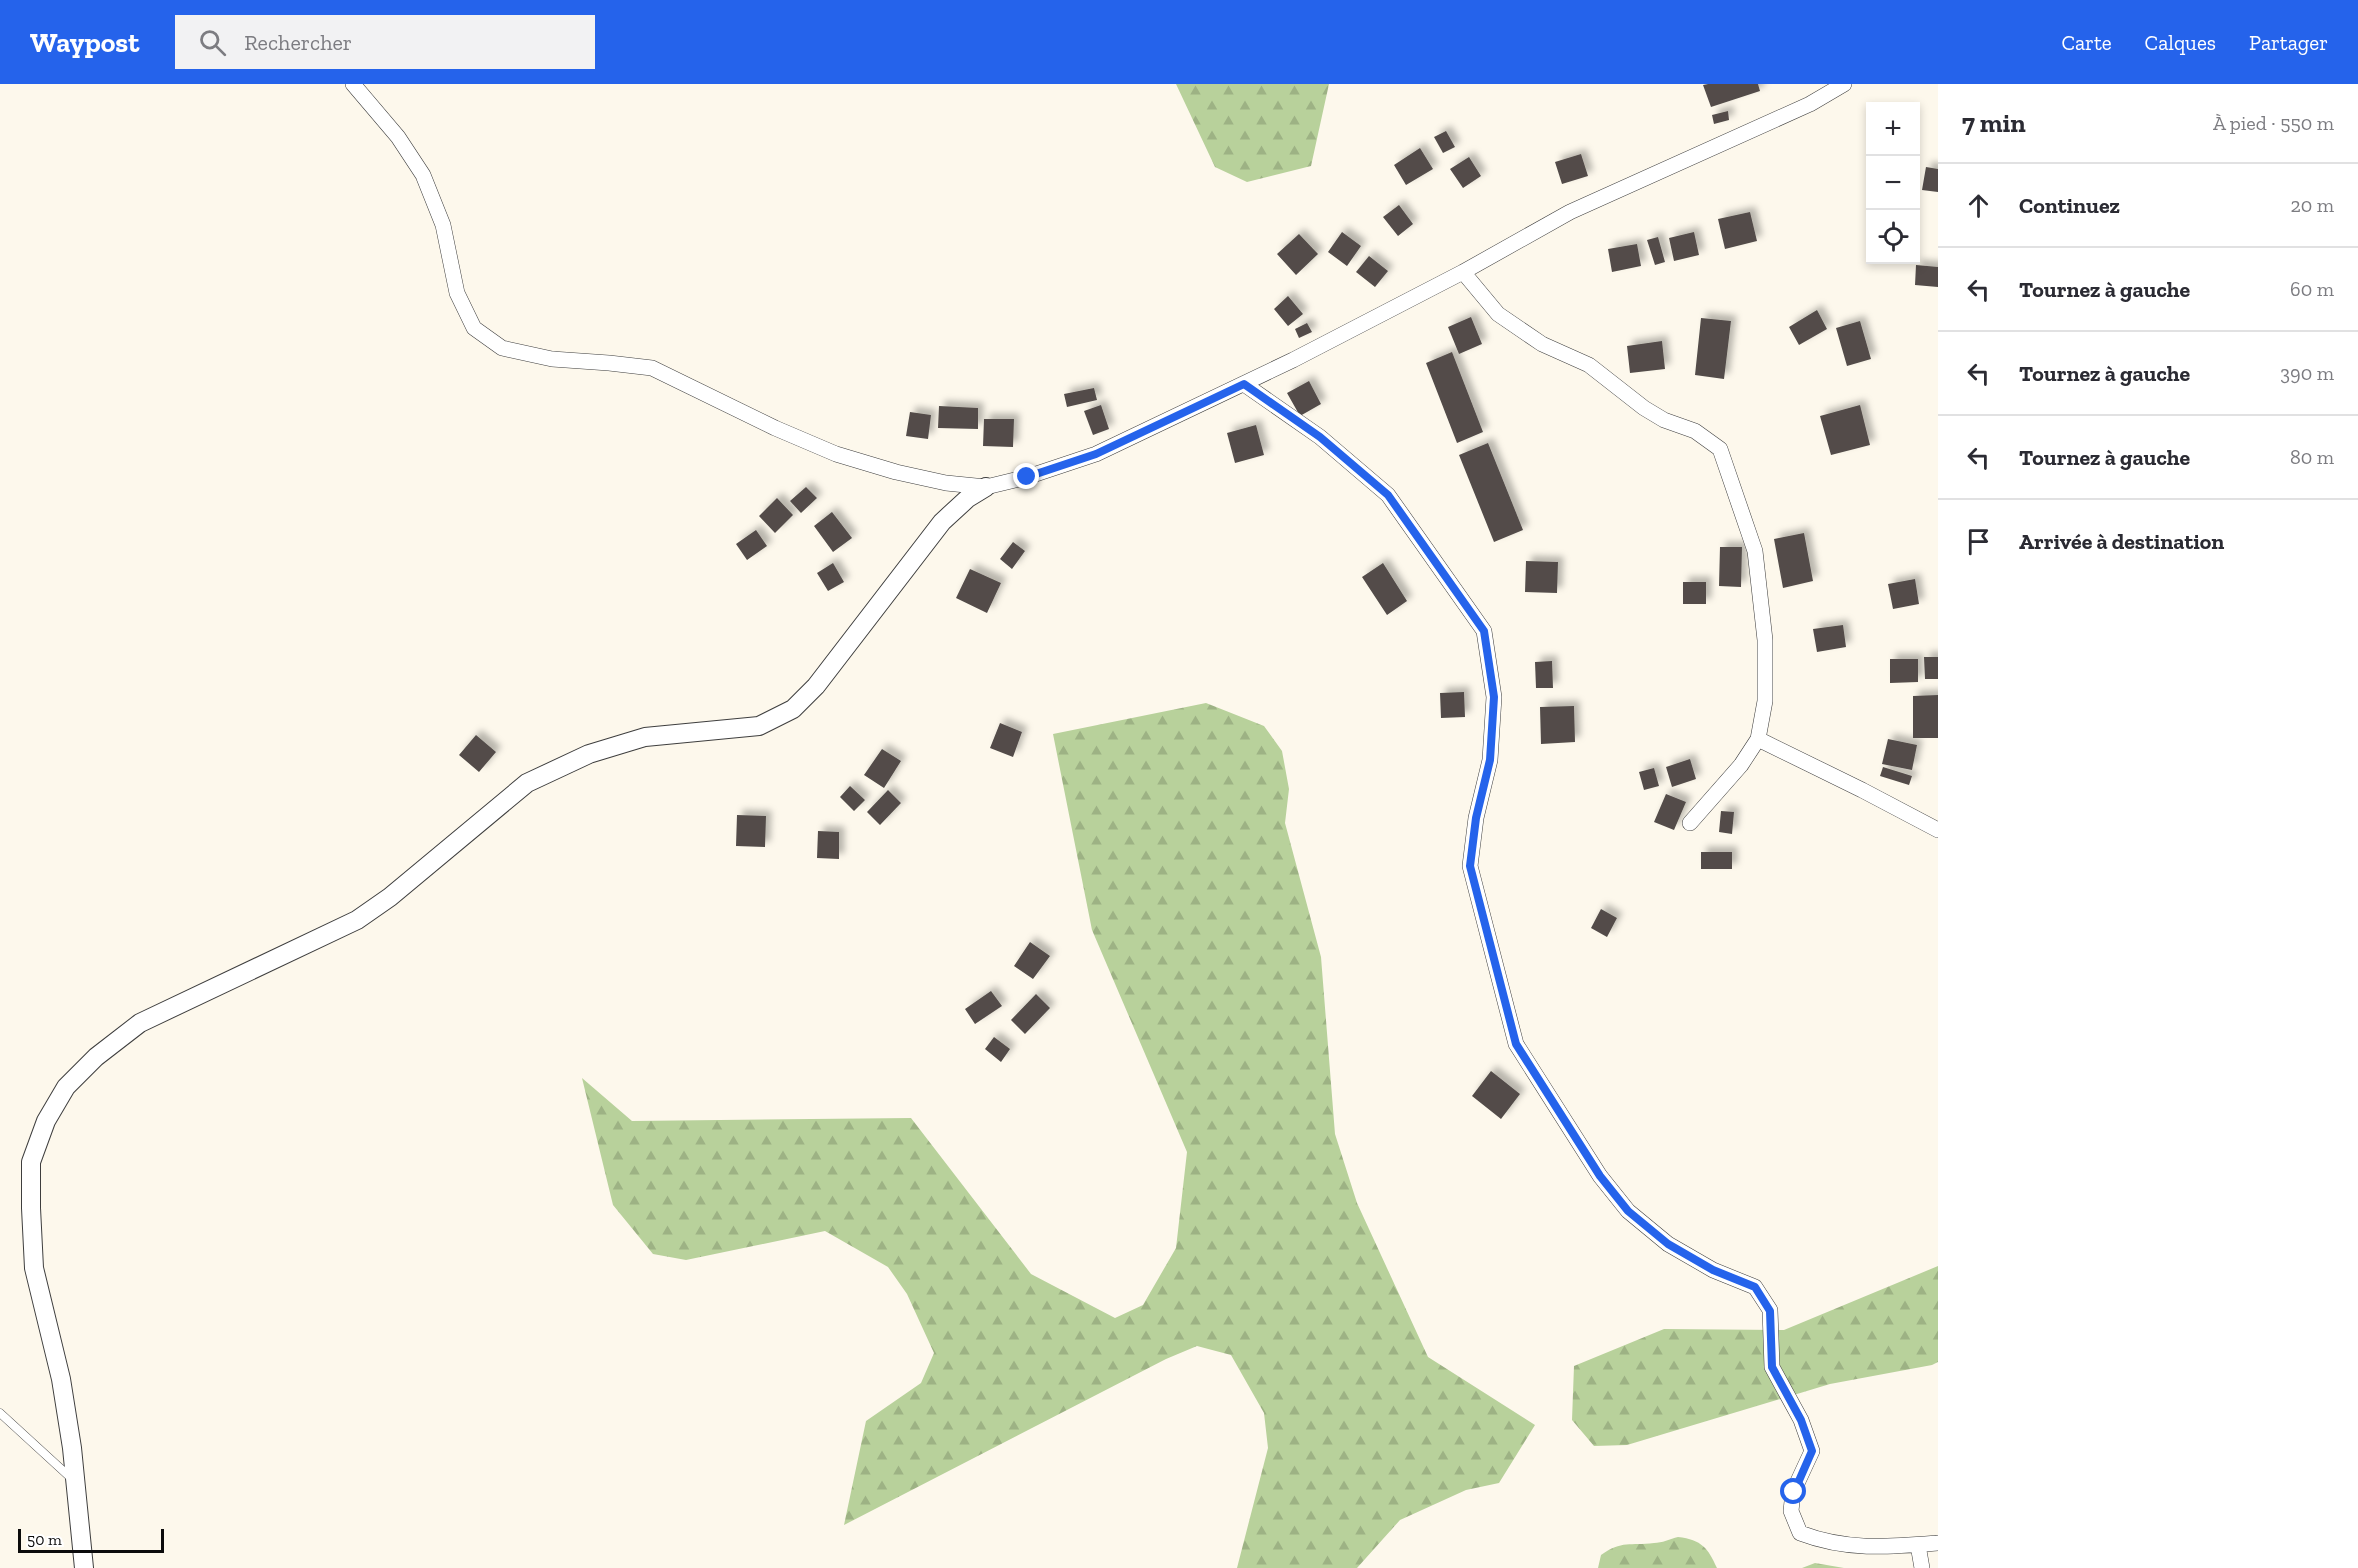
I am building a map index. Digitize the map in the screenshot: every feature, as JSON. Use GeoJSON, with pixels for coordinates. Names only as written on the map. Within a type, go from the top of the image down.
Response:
{"type":"FeatureCollection","features":[{"type":"Feature","properties":{"kind":"street"},"geometry":{"type":"LineString","coordinates":[[353,84],[398,137],[423,175],[443,225],[457,293],[474,328],[502,348],[552,359],[652,368],[775,428],[836,454],[946,483],[986,487]]}},
{"type":"Feature","properties":{"kind":"street"},"geometry":{"type":"LineString","coordinates":[[84,1568],[62,1379],[34,1268],[31,1162],[46,1121],[66,1087],[96,1057],[140,1023],[357,920],[390,897],[527,783],[589,754],[645,737],[759,726],[793,709],[816,687],[942,522],[968,498],[986,487],[1027,477],[1096,454],[1244,384],[1463,272],[1570,212],[1810,104],[1844,84]]}},
{"type":"Feature","properties":{"kind":"street"},"geometry":{"type":"LineString","coordinates":[[1463,272],[1498,314],[1542,344],[1589,365],[1644,408],[1664,420],[1695,431],[1720,449],[1755,551],[1765,640],[1765,701],[1758,739],[1741,765],[1690,823]]}},
{"type":"Feature","properties":{"kind":"street"},"geometry":{"type":"LineString","coordinates":[[1244,384],[1320,437],[1388,495],[1484,631],[1494,697],[1490,760],[1476,818],[1470,866],[1516,1044],[1600,1176],[1628,1211],[1668,1244],[1713,1270],[1755,1287],[1763,1298],[1770,1311],[1772,1367],[1801,1420],[1812,1451],[1794,1492],[1791,1511],[1800,1533],[1824,1542],[1876,1548],[1938,1544]]}},
{"type":"Feature","properties":{"kind":"street"},"geometry":{"type":"LineString","coordinates":[[1758,739],[1862,790],[1938,831]]}},
{"type":"Feature","properties":{"kind":"street"},"geometry":{"type":"LineString","coordinates":[[1918,1545],[1922,1568]]}},
{"type":"Feature","properties":{"kind":"lane"},"geometry":{"type":"LineString","coordinates":[[0,1413],[75,1481]]}},
{"type":"Feature","properties":{"kind":"green space"},"geometry":{"type":"Polygon","coordinates":[[[1176,84],[1329,84],[1311,166],[1247,182],[1215,167],[1176,84]]]}},
{"type":"Feature","properties":{"kind":"green space"},"geometry":{"type":"Polygon","coordinates":[[[1206,703],[1264,726],[1282,751],[1289,789],[1285,823],[1321,957],[1335,1134],[1357,1203],[1428,1357],[1535,1425],[1499,1483],[1466,1490],[1400,1520],[1357,1568],[1237,1568],[1268,1448],[1264,1413],[1231,1355],[1197,1346],[1166,1359],[844,1525],[866,1421],[921,1383],[934,1353],[907,1294],[888,1267],[825,1231],[686,1260],[653,1254],[613,1205],[582,1078],[632,1121],[911,1118],[1031,1274],[1115,1318],[1143,1305],[1176,1248],[1187,1152],[1092,930],[1053,734],[1206,703]]]}},
{"type":"Feature","properties":{"kind":"green space"},"geometry":{"type":"Polygon","coordinates":[[[1938,1266],[1938,1362],[1932,1365],[1830,1384],[1627,1445],[1594,1446],[1572,1420],[1574,1366],[1664,1329],[1784,1330],[1938,1266]]]}},
{"type":"Feature","properties":{"kind":"green space"},"geometry":{"type":"Polygon","coordinates":[[[1678,1537],[1693,1540],[1703,1546],[1717,1568],[1598,1568],[1601,1555],[1615,1547],[1660,1542],[1678,1537]]]}},
{"type":"Feature","properties":{"kind":"green space"},"geometry":{"type":"Polygon","coordinates":[[[1815,1563],[1844,1568],[1802,1568],[1815,1563]]]}},
{"type":"Feature","properties":{"kind":"building"},"geometry":{"type":"Polygon","coordinates":[[[1758,84],[1760,91],[1711,107],[1703,85],[1758,84]]]}},
{"type":"Feature","properties":{"kind":"building"},"geometry":{"type":"Polygon","coordinates":[[[1728,111],[1729,120],[1714,124],[1712,115],[1728,111]]]}},
{"type":"Feature","properties":{"kind":"building"},"geometry":{"type":"Polygon","coordinates":[[[1446,131],[1455,147],[1443,153],[1434,137],[1446,131]]]}},
{"type":"Feature","properties":{"kind":"building"},"geometry":{"type":"Polygon","coordinates":[[[1420,148],[1433,169],[1406,185],[1394,165],[1420,148]]]}},
{"type":"Feature","properties":{"kind":"building"},"geometry":{"type":"Polygon","coordinates":[[[1581,154],[1588,176],[1562,184],[1555,162],[1581,154]]]}},
{"type":"Feature","properties":{"kind":"building"},"geometry":{"type":"Polygon","coordinates":[[[1469,157],[1481,176],[1463,188],[1450,169],[1469,157]]]}},
{"type":"Feature","properties":{"kind":"building"},"geometry":{"type":"Polygon","coordinates":[[[1926,167],[1938,169],[1938,192],[1922,190],[1926,167]]]}},
{"type":"Feature","properties":{"kind":"building"},"geometry":{"type":"Polygon","coordinates":[[[1399,205],[1413,224],[1398,236],[1383,217],[1399,205]]]}},
{"type":"Feature","properties":{"kind":"building"},"geometry":{"type":"Polygon","coordinates":[[[1750,212],[1757,241],[1725,249],[1718,219],[1750,212]]]}},
{"type":"Feature","properties":{"kind":"building"},"geometry":{"type":"Polygon","coordinates":[[[1342,232],[1361,246],[1347,266],[1328,252],[1342,232]]]}},
{"type":"Feature","properties":{"kind":"building"},"geometry":{"type":"Polygon","coordinates":[[[1694,232],[1699,255],[1674,261],[1669,238],[1694,232]]]}},
{"type":"Feature","properties":{"kind":"building"},"geometry":{"type":"Polygon","coordinates":[[[1299,234],[1318,254],[1296,275],[1277,254],[1299,234]]]}},
{"type":"Feature","properties":{"kind":"building"},"geometry":{"type":"Polygon","coordinates":[[[1658,237],[1665,262],[1655,265],[1647,240],[1658,237]]]}},
{"type":"Feature","properties":{"kind":"building"},"geometry":{"type":"Polygon","coordinates":[[[1637,244],[1641,266],[1612,272],[1608,249],[1637,244]]]}},
{"type":"Feature","properties":{"kind":"building"},"geometry":{"type":"Polygon","coordinates":[[[1369,256],[1388,271],[1375,287],[1356,272],[1369,256]]]}},
{"type":"Feature","properties":{"kind":"building"},"geometry":{"type":"Polygon","coordinates":[[[1916,265],[1938,267],[1938,287],[1915,285],[1916,265]]]}},
{"type":"Feature","properties":{"kind":"building"},"geometry":{"type":"Polygon","coordinates":[[[1288,296],[1303,314],[1288,326],[1274,309],[1288,296]]]}},
{"type":"Feature","properties":{"kind":"building"},"geometry":{"type":"Polygon","coordinates":[[[1817,310],[1827,329],[1799,345],[1789,327],[1817,310]]]}},
{"type":"Feature","properties":{"kind":"building"},"geometry":{"type":"Polygon","coordinates":[[[1471,317],[1482,344],[1459,354],[1448,327],[1471,317]]]}},
{"type":"Feature","properties":{"kind":"building"},"geometry":{"type":"Polygon","coordinates":[[[1701,318],[1731,321],[1724,379],[1695,375],[1701,318]]]}},
{"type":"Feature","properties":{"kind":"building"},"geometry":{"type":"Polygon","coordinates":[[[1860,321],[1871,359],[1847,366],[1836,328],[1860,321]]]}},
{"type":"Feature","properties":{"kind":"building"},"geometry":{"type":"Polygon","coordinates":[[[1307,323],[1312,332],[1299,338],[1295,329],[1307,323]]]}},
{"type":"Feature","properties":{"kind":"building"},"geometry":{"type":"Polygon","coordinates":[[[1662,341],[1665,369],[1630,373],[1627,346],[1662,341]]]}},
{"type":"Feature","properties":{"kind":"building"},"geometry":{"type":"Polygon","coordinates":[[[1452,352],[1483,432],[1457,443],[1426,363],[1452,352]]]}},
{"type":"Feature","properties":{"kind":"building"},"geometry":{"type":"Polygon","coordinates":[[[1309,381],[1321,404],[1300,416],[1287,393],[1309,381]]]}},
{"type":"Feature","properties":{"kind":"building"},"geometry":{"type":"Polygon","coordinates":[[[1094,388],[1097,400],[1067,407],[1064,394],[1094,388]]]}},
{"type":"Feature","properties":{"kind":"building"},"geometry":{"type":"Polygon","coordinates":[[[1101,405],[1109,429],[1093,435],[1084,411],[1101,405]]]}},
{"type":"Feature","properties":{"kind":"building"},"geometry":{"type":"Polygon","coordinates":[[[1860,405],[1870,445],[1831,455],[1820,416],[1860,405]]]}},
{"type":"Feature","properties":{"kind":"building"},"geometry":{"type":"Polygon","coordinates":[[[939,406],[978,408],[978,429],[938,428],[939,406]]]}},
{"type":"Feature","properties":{"kind":"building"},"geometry":{"type":"Polygon","coordinates":[[[910,412],[931,415],[928,439],[906,436],[910,412]]]}},
{"type":"Feature","properties":{"kind":"building"},"geometry":{"type":"Polygon","coordinates":[[[984,419],[1014,419],[1013,447],[983,446],[984,419]]]}},
{"type":"Feature","properties":{"kind":"building"},"geometry":{"type":"Polygon","coordinates":[[[1256,425],[1264,455],[1235,463],[1227,433],[1256,425]]]}},
{"type":"Feature","properties":{"kind":"building"},"geometry":{"type":"Polygon","coordinates":[[[1488,443],[1523,530],[1494,542],[1459,455],[1488,443]]]}},
{"type":"Feature","properties":{"kind":"building"},"geometry":{"type":"Polygon","coordinates":[[[806,487],[817,498],[801,513],[790,501],[806,487]]]}},
{"type":"Feature","properties":{"kind":"building"},"geometry":{"type":"Polygon","coordinates":[[[777,498],[793,515],[775,533],[759,516],[777,498]]]}},
{"type":"Feature","properties":{"kind":"building"},"geometry":{"type":"Polygon","coordinates":[[[832,512],[852,538],[833,552],[814,526],[832,512]]]}},
{"type":"Feature","properties":{"kind":"building"},"geometry":{"type":"Polygon","coordinates":[[[756,530],[767,546],[747,560],[736,544],[756,530]]]}},
{"type":"Feature","properties":{"kind":"building"},"geometry":{"type":"Polygon","coordinates":[[[1804,533],[1813,581],[1783,588],[1774,539],[1804,533]]]}},
{"type":"Feature","properties":{"kind":"building"},"geometry":{"type":"Polygon","coordinates":[[[1013,542],[1025,551],[1012,569],[1000,559],[1013,542]]]}},
{"type":"Feature","properties":{"kind":"building"},"geometry":{"type":"Polygon","coordinates":[[[1720,547],[1742,547],[1741,587],[1719,586],[1720,547]]]}},
{"type":"Feature","properties":{"kind":"building"},"geometry":{"type":"Polygon","coordinates":[[[1526,561],[1558,562],[1557,593],[1525,592],[1526,561]]]}},
{"type":"Feature","properties":{"kind":"building"},"geometry":{"type":"Polygon","coordinates":[[[833,563],[844,582],[828,591],[817,573],[833,563]]]}},
{"type":"Feature","properties":{"kind":"building"},"geometry":{"type":"Polygon","coordinates":[[[1383,563],[1407,601],[1387,615],[1362,577],[1383,563]]]}},
{"type":"Feature","properties":{"kind":"building"},"geometry":{"type":"Polygon","coordinates":[[[970,569],[1001,583],[987,613],[956,598],[970,569]]]}},
{"type":"Feature","properties":{"kind":"building"},"geometry":{"type":"Polygon","coordinates":[[[1915,579],[1919,604],[1893,609],[1888,584],[1915,579]]]}},
{"type":"Feature","properties":{"kind":"building"},"geometry":{"type":"Polygon","coordinates":[[[1683,582],[1706,582],[1706,604],[1683,604],[1683,582]]]}},
{"type":"Feature","properties":{"kind":"building"},"geometry":{"type":"Polygon","coordinates":[[[1843,625],[1846,647],[1817,652],[1813,629],[1843,625]]]}},
{"type":"Feature","properties":{"kind":"building"},"geometry":{"type":"Polygon","coordinates":[[[1924,657],[1938,657],[1938,679],[1925,679],[1924,657]]]}},
{"type":"Feature","properties":{"kind":"building"},"geometry":{"type":"Polygon","coordinates":[[[1890,659],[1918,659],[1918,682],[1890,683],[1890,659]]]}},
{"type":"Feature","properties":{"kind":"building"},"geometry":{"type":"Polygon","coordinates":[[[1552,661],[1553,688],[1536,688],[1535,662],[1552,661]]]}},
{"type":"Feature","properties":{"kind":"building"},"geometry":{"type":"Polygon","coordinates":[[[1464,692],[1465,717],[1441,718],[1440,693],[1464,692]]]}},
{"type":"Feature","properties":{"kind":"building"},"geometry":{"type":"Polygon","coordinates":[[[1938,695],[1938,738],[1913,738],[1913,696],[1938,695]]]}},
{"type":"Feature","properties":{"kind":"building"},"geometry":{"type":"Polygon","coordinates":[[[1574,706],[1575,742],[1541,744],[1540,707],[1574,706]]]}},
{"type":"Feature","properties":{"kind":"building"},"geometry":{"type":"Polygon","coordinates":[[[1000,723],[1022,732],[1013,757],[990,748],[1000,723]]]}},
{"type":"Feature","properties":{"kind":"building"},"geometry":{"type":"Polygon","coordinates":[[[476,735],[496,752],[479,772],[459,755],[476,735]]]}},
{"type":"Feature","properties":{"kind":"building"},"geometry":{"type":"Polygon","coordinates":[[[1888,739],[1917,745],[1912,770],[1882,764],[1888,739]]]}},
{"type":"Feature","properties":{"kind":"building"},"geometry":{"type":"Polygon","coordinates":[[[882,749],[901,761],[884,788],[864,775],[882,749]]]}},
{"type":"Feature","properties":{"kind":"building"},"geometry":{"type":"Polygon","coordinates":[[[1690,759],[1696,779],[1672,787],[1666,767],[1690,759]]]}},
{"type":"Feature","properties":{"kind":"building"},"geometry":{"type":"Polygon","coordinates":[[[1883,767],[1912,776],[1909,785],[1880,776],[1883,767]]]}},
{"type":"Feature","properties":{"kind":"building"},"geometry":{"type":"Polygon","coordinates":[[[1654,768],[1659,786],[1644,790],[1639,772],[1654,768]]]}},
{"type":"Feature","properties":{"kind":"building"},"geometry":{"type":"Polygon","coordinates":[[[850,786],[865,800],[854,811],[840,797],[850,786]]]}},
{"type":"Feature","properties":{"kind":"building"},"geometry":{"type":"Polygon","coordinates":[[[888,790],[901,803],[880,825],[867,812],[888,790]]]}},
{"type":"Feature","properties":{"kind":"building"},"geometry":{"type":"Polygon","coordinates":[[[1666,794],[1686,802],[1674,830],[1654,822],[1666,794]]]}},
{"type":"Feature","properties":{"kind":"building"},"geometry":{"type":"Polygon","coordinates":[[[1721,811],[1734,812],[1732,834],[1719,832],[1721,811]]]}},
{"type":"Feature","properties":{"kind":"building"},"geometry":{"type":"Polygon","coordinates":[[[737,815],[766,816],[765,847],[736,846],[737,815]]]}},
{"type":"Feature","properties":{"kind":"building"},"geometry":{"type":"Polygon","coordinates":[[[818,831],[839,832],[839,859],[817,858],[818,831]]]}},
{"type":"Feature","properties":{"kind":"building"},"geometry":{"type":"Polygon","coordinates":[[[1701,852],[1732,852],[1732,869],[1701,869],[1701,852]]]}},
{"type":"Feature","properties":{"kind":"building"},"geometry":{"type":"Polygon","coordinates":[[[1601,909],[1617,918],[1607,937],[1591,928],[1601,909]]]}},
{"type":"Feature","properties":{"kind":"building"},"geometry":{"type":"Polygon","coordinates":[[[1030,942],[1050,956],[1033,979],[1014,966],[1030,942]]]}},
{"type":"Feature","properties":{"kind":"building"},"geometry":{"type":"Polygon","coordinates":[[[991,991],[1002,1006],[975,1024],[965,1009],[991,991]]]}},
{"type":"Feature","properties":{"kind":"building"},"geometry":{"type":"Polygon","coordinates":[[[1036,994],[1050,1008],[1025,1034],[1011,1020],[1036,994]]]}},
{"type":"Feature","properties":{"kind":"building"},"geometry":{"type":"Polygon","coordinates":[[[994,1037],[1010,1049],[1001,1062],[985,1049],[994,1037]]]}},
{"type":"Feature","properties":{"kind":"building"},"geometry":{"type":"Polygon","coordinates":[[[1491,1071],[1520,1094],[1501,1119],[1472,1096],[1491,1071]]]}},
{"type":"Feature","properties":{"kind":"route"},"geometry":{"type":"LineString","coordinates":[[1027,477],[1096,454],[1244,384],[1320,437],[1388,495],[1484,631],[1494,697],[1490,760],[1476,818],[1470,866],[1516,1044],[1600,1176],[1628,1211],[1668,1244],[1713,1270],[1755,1287],[1763,1298],[1770,1311],[1772,1367],[1801,1420],[1812,1451],[1794,1492]]}}]}
